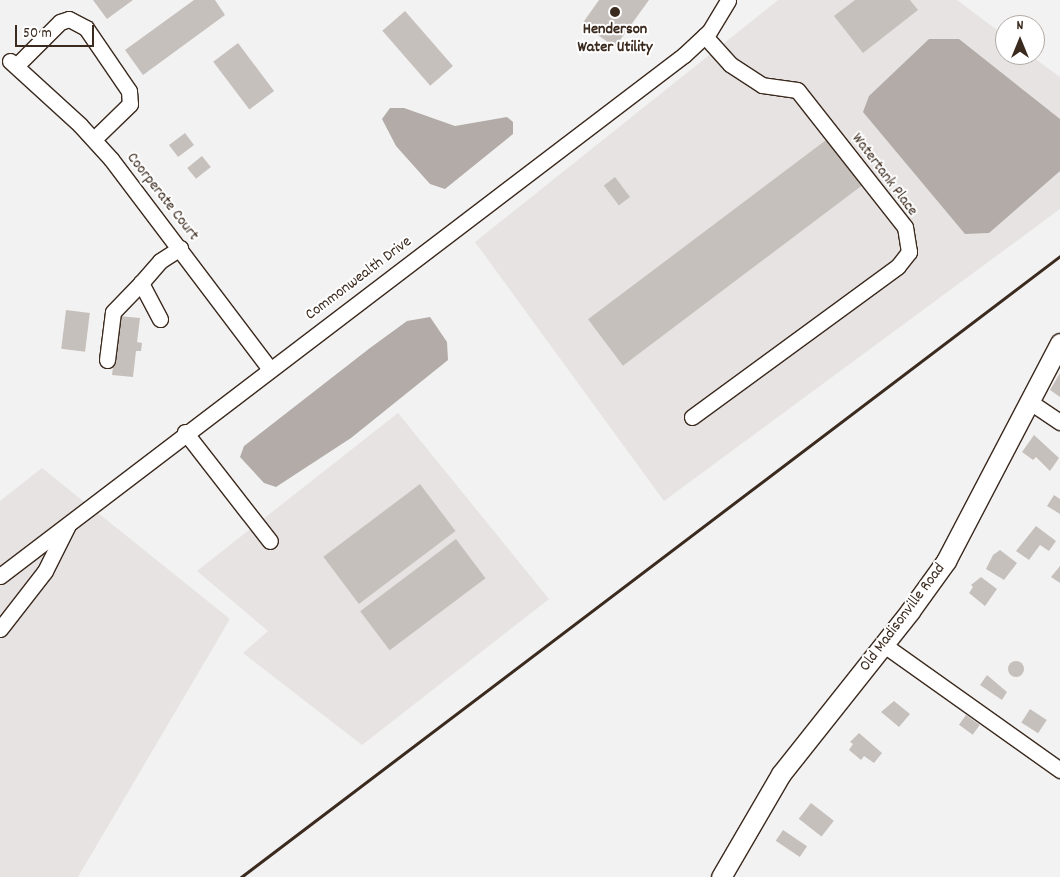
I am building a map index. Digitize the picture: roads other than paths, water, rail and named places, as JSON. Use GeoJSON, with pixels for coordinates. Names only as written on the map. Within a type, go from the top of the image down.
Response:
{"type":"FeatureCollection","features":[{"type":"Feature","properties":{"kind":"main road","name":"Old Madisonville Road"},"geometry":{"type":"LineString","coordinates":[[721,877],[781,774],[884,645],[946,562],[1060,343]]}},
{"type":"Feature","properties":{"kind":"street","name":"Commonwealth Drive"},"geometry":{"type":"LineString","coordinates":[[0,576],[185,432],[270,370],[705,36],[719,19],[728,0]]}},
{"type":"Feature","properties":{"kind":"street","name":"Coorperate Court"},"geometry":{"type":"LineString","coordinates":[[94,139],[130,104],[129,91],[86,28],[69,19],[60,22],[13,64],[94,139],[180,248],[270,370]]}},
{"type":"Feature","properties":{"kind":"street","name":"Watertank Place"},"geometry":{"type":"LineString","coordinates":[[692,417],[898,266],[909,252],[904,227],[797,90],[762,85],[730,64],[705,36]]}},
{"type":"Feature","properties":{"kind":"street"},"geometry":{"type":"LineString","coordinates":[[107,360],[113,312],[160,262],[180,248]]}},
{"type":"Feature","properties":{"kind":"street"},"geometry":{"type":"LineString","coordinates":[[141,284],[160,319]]}},
{"type":"Feature","properties":{"kind":"street"},"geometry":{"type":"LineString","coordinates":[[1030,402],[1060,422]]}},
{"type":"Feature","properties":{"kind":"street"},"geometry":{"type":"LineString","coordinates":[[185,432],[270,541]]}},
{"type":"Feature","properties":{"kind":"street"},"geometry":{"type":"LineString","coordinates":[[0,629],[46,571],[69,521]]}},
{"type":"Feature","properties":{"kind":"street"},"geometry":{"type":"LineString","coordinates":[[884,645],[1060,770]]}},
{"type":"Feature","properties":{"kind":"railway"},"geometry":{"type":"LineString","coordinates":[[241,877],[1060,256]]}},
{"type":"Feature","properties":{"kind":"place","name":"Henderson Water Utility"},"geometry":{"type":"Point","coordinates":[615,12]}}]}
